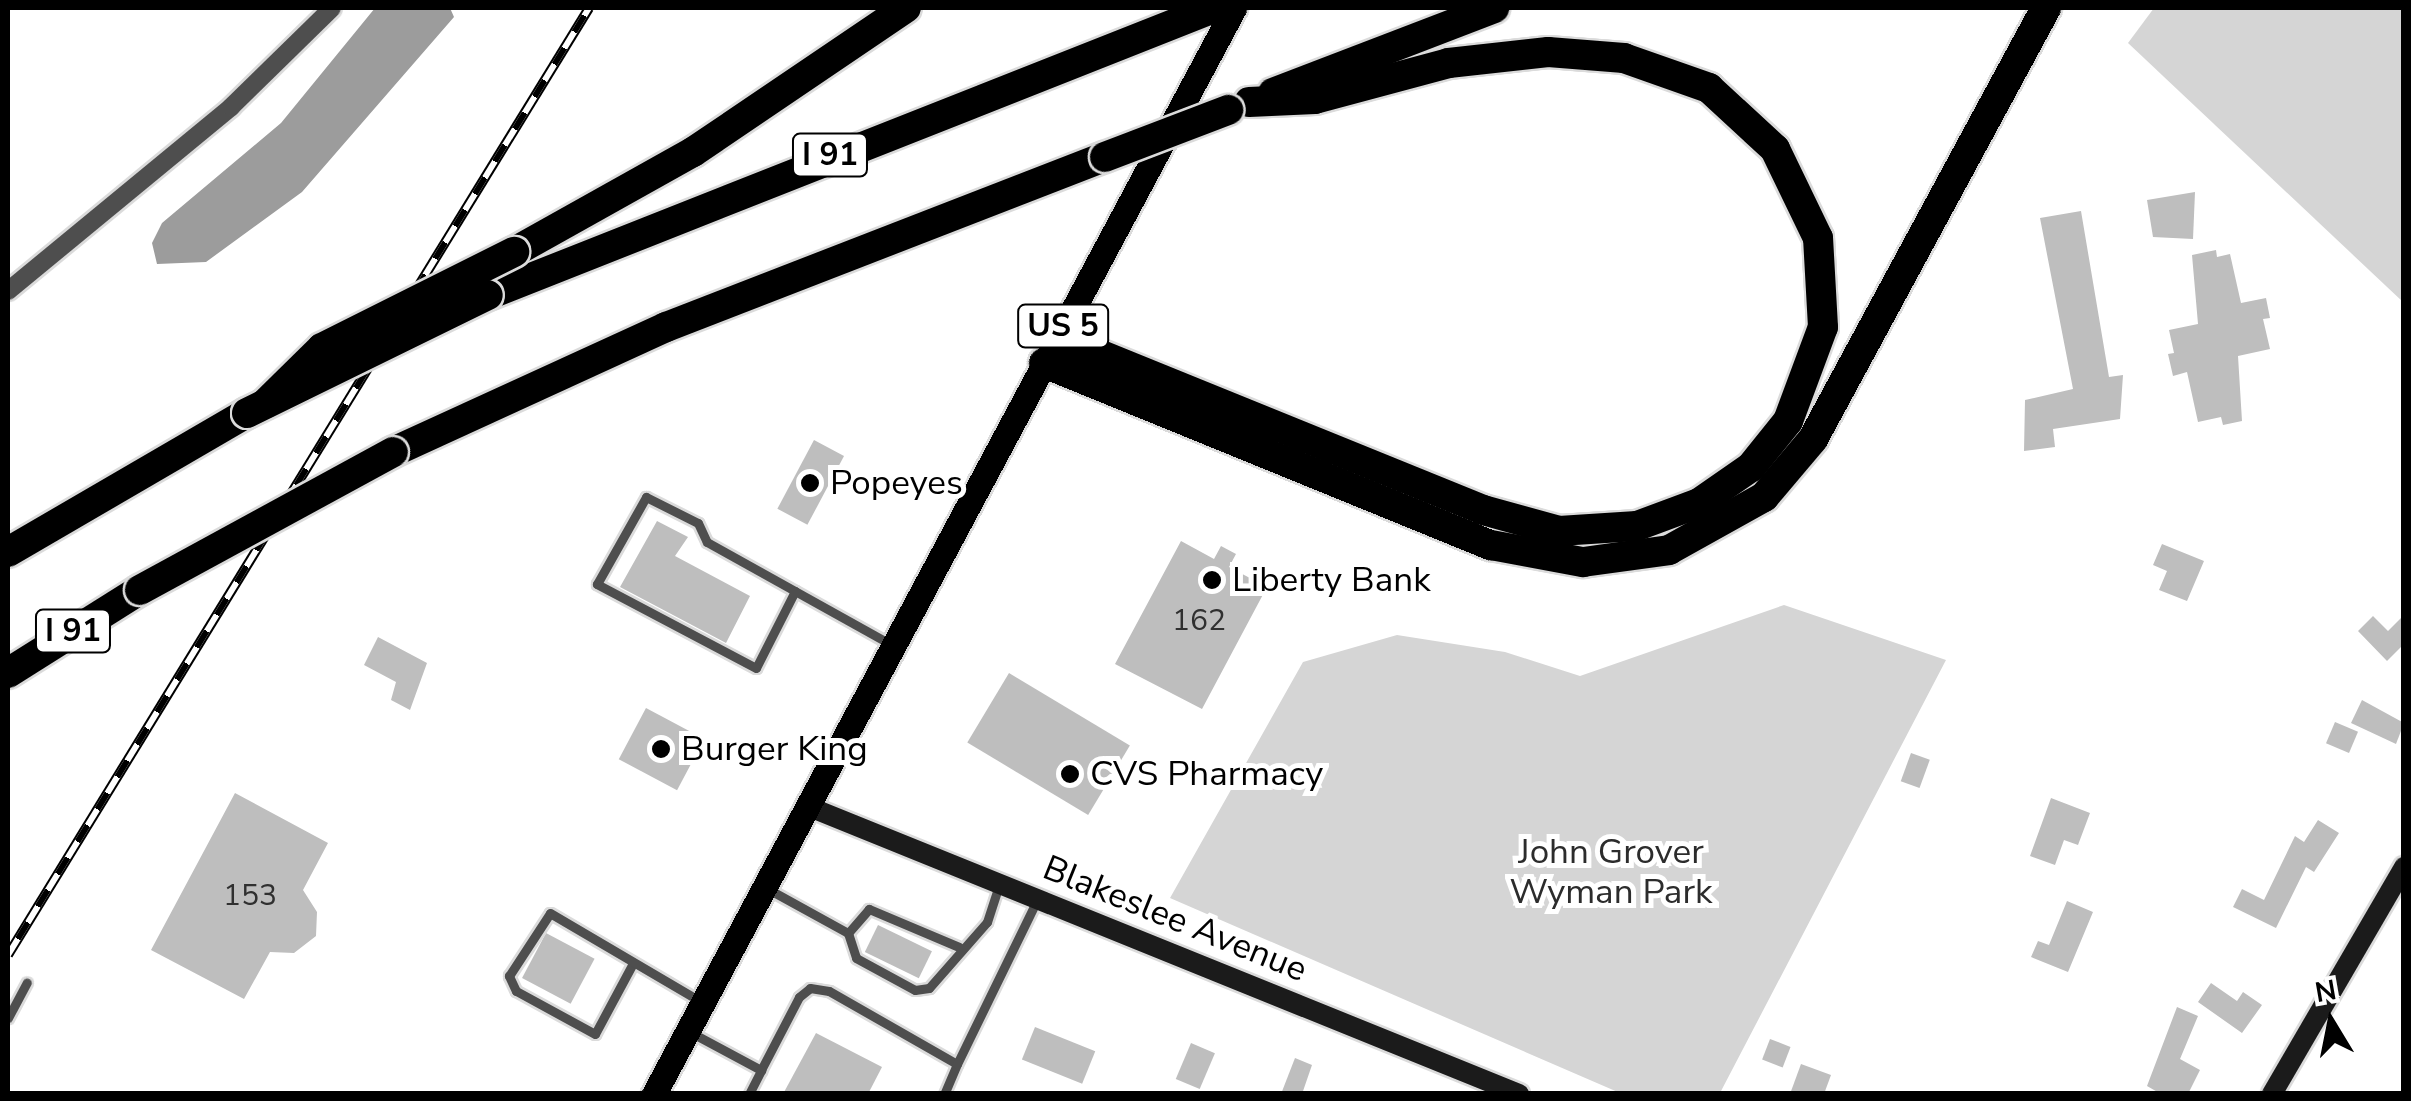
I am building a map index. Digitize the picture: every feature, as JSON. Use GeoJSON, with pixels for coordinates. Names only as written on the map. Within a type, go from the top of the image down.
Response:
{"type":"FeatureCollection","features":[{"type":"Feature","properties":{"kind":"highway"},"geometry":{"type":"LineString","coordinates":[[256,408],[322,348],[514,252],[693,152],[906,8]]}},
{"type":"Feature","properties":{"kind":"highway","name":"I 91"},"geometry":{"type":"LineString","coordinates":[[8,552],[256,408],[488,295],[1214,8]]}},
{"type":"Feature","properties":{"kind":"highway","name":"I 91"},"geometry":{"type":"LineString","coordinates":[[8,673],[140,590],[394,452],[666,328],[1494,8]]}},
{"type":"Feature","properties":{"kind":"highway"},"geometry":{"type":"LineString","coordinates":[[1050,350],[1516,552],[1583,562],[1670,550],[1764,497],[1813,440],[2046,8]]}},
{"type":"Feature","properties":{"kind":"highway"},"geometry":{"type":"LineString","coordinates":[[1050,350],[1483,510],[1559,531],[1638,526],[1699,504],[1751,466],[1788,421],[1823,327],[1816,227],[1775,148],[1708,88],[1624,58],[1536,52],[1449,64],[1315,99],[1238,106]]}},
{"type":"Feature","properties":{"kind":"main road","name":"US 5"},"geometry":{"type":"LineString","coordinates":[[654,1094],[1234,8]]}},
{"type":"Feature","properties":{"kind":"street"},"geometry":{"type":"LineString","coordinates":[[8,291],[231,107],[332,8]]}},
{"type":"Feature","properties":{"kind":"street","name":"Blakeslee Avenue"},"geometry":{"type":"LineString","coordinates":[[807,806],[1520,1094]]}},
{"type":"Feature","properties":{"kind":"street"},"geometry":{"type":"LineString","coordinates":[[2272,1094],[2404,866]]}},
{"type":"Feature","properties":{"kind":"lane"},"geometry":{"type":"LineString","coordinates":[[795,591],[756,668],[597,584],[646,497],[795,591],[893,645]]}},
{"type":"Feature","properties":{"kind":"lane"},"geometry":{"type":"LineString","coordinates":[[764,887],[848,933],[856,958],[915,990],[939,980],[959,947],[987,922],[1000,884]]}},
{"type":"Feature","properties":{"kind":"lane"},"geometry":{"type":"LineString","coordinates":[[944,1094],[1038,899]]}},
{"type":"Feature","properties":{"kind":"lane"},"geometry":{"type":"LineString","coordinates":[[848,933],[869,908],[959,947]]}},
{"type":"Feature","properties":{"kind":"lane"},"geometry":{"type":"LineString","coordinates":[[632,965],[595,1034],[516,991],[509,976],[545,913],[615,947],[632,965],[702,1002]]}},
{"type":"Feature","properties":{"kind":"lane"},"geometry":{"type":"LineString","coordinates":[[8,1018],[27,983]]}},
{"type":"Feature","properties":{"kind":"lane"},"geometry":{"type":"LineString","coordinates":[[749,1094],[810,988],[829,991],[957,1064]]}},
{"type":"Feature","properties":{"kind":"lane"},"geometry":{"type":"LineString","coordinates":[[687,1031],[761,1070]]}},
{"type":"Feature","properties":{"kind":"green space"},"geometry":{"type":"Polygon","coordinates":[[[2154,8],[2403,8],[2403,302],[2128,43],[2154,8]]]}},
{"type":"Feature","properties":{"kind":"green space","name":"John Grover Wyman Park"},"geometry":{"type":"Polygon","coordinates":[[[1784,605],[1946,660],[1720,1093],[1620,1093],[1170,898],[1303,662],[1397,635],[1505,652],[1580,676],[1784,605]]]}},
{"type":"Feature","properties":{"kind":"shaded area"},"geometry":{"type":"Polygon","coordinates":[[[375,8],[450,8],[454,17],[302,192],[206,262],[157,264],[152,243],[162,223],[281,123],[375,8]]]}},
{"type":"Feature","properties":{"kind":"building"},"geometry":{"type":"Polygon","coordinates":[[[2195,192],[2193,239],[2153,237],[2147,200],[2195,192]]]}},
{"type":"Feature","properties":{"kind":"building"},"geometry":{"type":"Polygon","coordinates":[[[2081,211],[2109,377],[2123,375],[2120,419],[2053,429],[2055,447],[2024,451],[2025,400],[2073,389],[2040,218],[2081,211]]]}},
{"type":"Feature","properties":{"kind":"building"},"geometry":{"type":"Polygon","coordinates":[[[2216,250],[2217,257],[2230,254],[2241,303],[2266,298],[2270,318],[2263,319],[2270,349],[2238,356],[2242,421],[2223,425],[2221,417],[2198,422],[2187,372],[2173,376],[2168,354],[2174,353],[2169,330],[2198,324],[2192,255],[2216,250]]]}},
{"type":"Feature","properties":{"kind":"building","name":"Popeyes"},"geometry":{"type":"Polygon","coordinates":[[[814,440],[844,456],[807,525],[777,509],[814,440]]]}},
{"type":"Feature","properties":{"kind":"building"},"geometry":{"type":"Polygon","coordinates":[[[657,521],[688,537],[675,556],[750,596],[726,643],[620,587],[657,521]]]}},
{"type":"Feature","properties":{"kind":"building"},"geometry":{"type":"Polygon","coordinates":[[[1181,541],[1214,559],[1221,546],[1236,554],[1229,567],[1267,587],[1202,709],[1115,664],[1181,541]]]}},
{"type":"Feature","properties":{"kind":"building"},"geometry":{"type":"Polygon","coordinates":[[[2162,544],[2204,561],[2187,601],[2159,590],[2167,571],[2153,565],[2162,544]]]}},
{"type":"Feature","properties":{"kind":"building"},"geometry":{"type":"Polygon","coordinates":[[[2404,615],[2404,644],[2387,661],[2358,631],[2373,616],[2388,631],[2404,615]]]}},
{"type":"Feature","properties":{"kind":"building"},"geometry":{"type":"Polygon","coordinates":[[[378,637],[427,663],[410,710],[391,700],[396,682],[364,665],[378,637]]]}},
{"type":"Feature","properties":{"kind":"building","name":"CVS Pharmacy"},"geometry":{"type":"Polygon","coordinates":[[[1009,673],[1130,746],[1088,815],[967,742],[1009,673]]]}},
{"type":"Feature","properties":{"kind":"building"},"geometry":{"type":"Polygon","coordinates":[[[2362,700],[2404,723],[2396,744],[2351,723],[2362,700]]]}},
{"type":"Feature","properties":{"kind":"building","name":"Burger King"},"geometry":{"type":"Polygon","coordinates":[[[646,708],[704,739],[677,790],[619,759],[646,708]]]}},
{"type":"Feature","properties":{"kind":"building"},"geometry":{"type":"Polygon","coordinates":[[[2335,722],[2358,732],[2349,753],[2326,743],[2335,722]]]}},
{"type":"Feature","properties":{"kind":"building"},"geometry":{"type":"Polygon","coordinates":[[[1911,753],[1930,760],[1920,788],[1901,781],[1911,753]]]}},
{"type":"Feature","properties":{"kind":"building"},"geometry":{"type":"Polygon","coordinates":[[[235,793],[328,843],[303,890],[317,912],[316,936],[294,953],[270,952],[244,999],[151,950],[235,793]]]}},
{"type":"Feature","properties":{"kind":"building"},"geometry":{"type":"Polygon","coordinates":[[[2051,798],[2090,813],[2078,845],[2064,840],[2055,865],[2030,856],[2051,798]]]}},
{"type":"Feature","properties":{"kind":"building"},"geometry":{"type":"Polygon","coordinates":[[[2318,820],[2339,833],[2314,872],[2306,867],[2276,928],[2233,907],[2242,889],[2264,900],[2295,836],[2304,842],[2318,820]]]}},
{"type":"Feature","properties":{"kind":"building"},"geometry":{"type":"Polygon","coordinates":[[[2067,901],[2093,912],[2068,972],[2031,957],[2038,941],[2049,945],[2067,901]]]}},
{"type":"Feature","properties":{"kind":"building"},"geometry":{"type":"Polygon","coordinates":[[[878,925],[932,951],[919,978],[865,952],[878,925]]]}},
{"type":"Feature","properties":{"kind":"building"},"geometry":{"type":"Polygon","coordinates":[[[546,933],[595,959],[571,1004],[522,978],[546,933]]]}},
{"type":"Feature","properties":{"kind":"building"},"geometry":{"type":"Polygon","coordinates":[[[2211,983],[2237,1001],[2243,992],[2262,1005],[2242,1033],[2198,1002],[2211,983]]]}},
{"type":"Feature","properties":{"kind":"building"},"geometry":{"type":"Polygon","coordinates":[[[2177,1007],[2198,1016],[2180,1059],[2200,1070],[2188,1094],[2161,1094],[2147,1086],[2177,1007]]]}},
{"type":"Feature","properties":{"kind":"building"},"geometry":{"type":"Polygon","coordinates":[[[1035,1027],[1095,1051],[1082,1084],[1022,1059],[1035,1027]]]}},
{"type":"Feature","properties":{"kind":"building"},"geometry":{"type":"Polygon","coordinates":[[[816,1033],[882,1067],[868,1094],[783,1094],[816,1033]]]}},
{"type":"Feature","properties":{"kind":"building"},"geometry":{"type":"Polygon","coordinates":[[[1770,1039],[1791,1047],[1783,1067],[1762,1060],[1770,1039]]]}},
{"type":"Feature","properties":{"kind":"building"},"geometry":{"type":"Polygon","coordinates":[[[1191,1043],[1215,1053],[1200,1089],[1176,1079],[1191,1043]]]}},
{"type":"Feature","properties":{"kind":"building"},"geometry":{"type":"Polygon","coordinates":[[[1295,1058],[1312,1065],[1302,1094],[1281,1094],[1295,1058]]]}},
{"type":"Feature","properties":{"kind":"building"},"geometry":{"type":"Polygon","coordinates":[[[1801,1064],[1831,1075],[1824,1094],[1790,1094],[1801,1064]]]}},
{"type":"Feature","properties":{"kind":"railway"},"geometry":{"type":"LineString","coordinates":[[8,955],[589,8]]}},
{"type":"Feature","properties":{"kind":"place","name":"Popeyes"},"geometry":{"type":"Point","coordinates":[810,483]}},
{"type":"Feature","properties":{"kind":"place","name":"Liberty Bank"},"geometry":{"type":"Point","coordinates":[1212,580]}},
{"type":"Feature","properties":{"kind":"place","name":"Burger King"},"geometry":{"type":"Point","coordinates":[661,749]}},
{"type":"Feature","properties":{"kind":"place","name":"CVS Pharmacy"},"geometry":{"type":"Point","coordinates":[1070,774]}}]}
